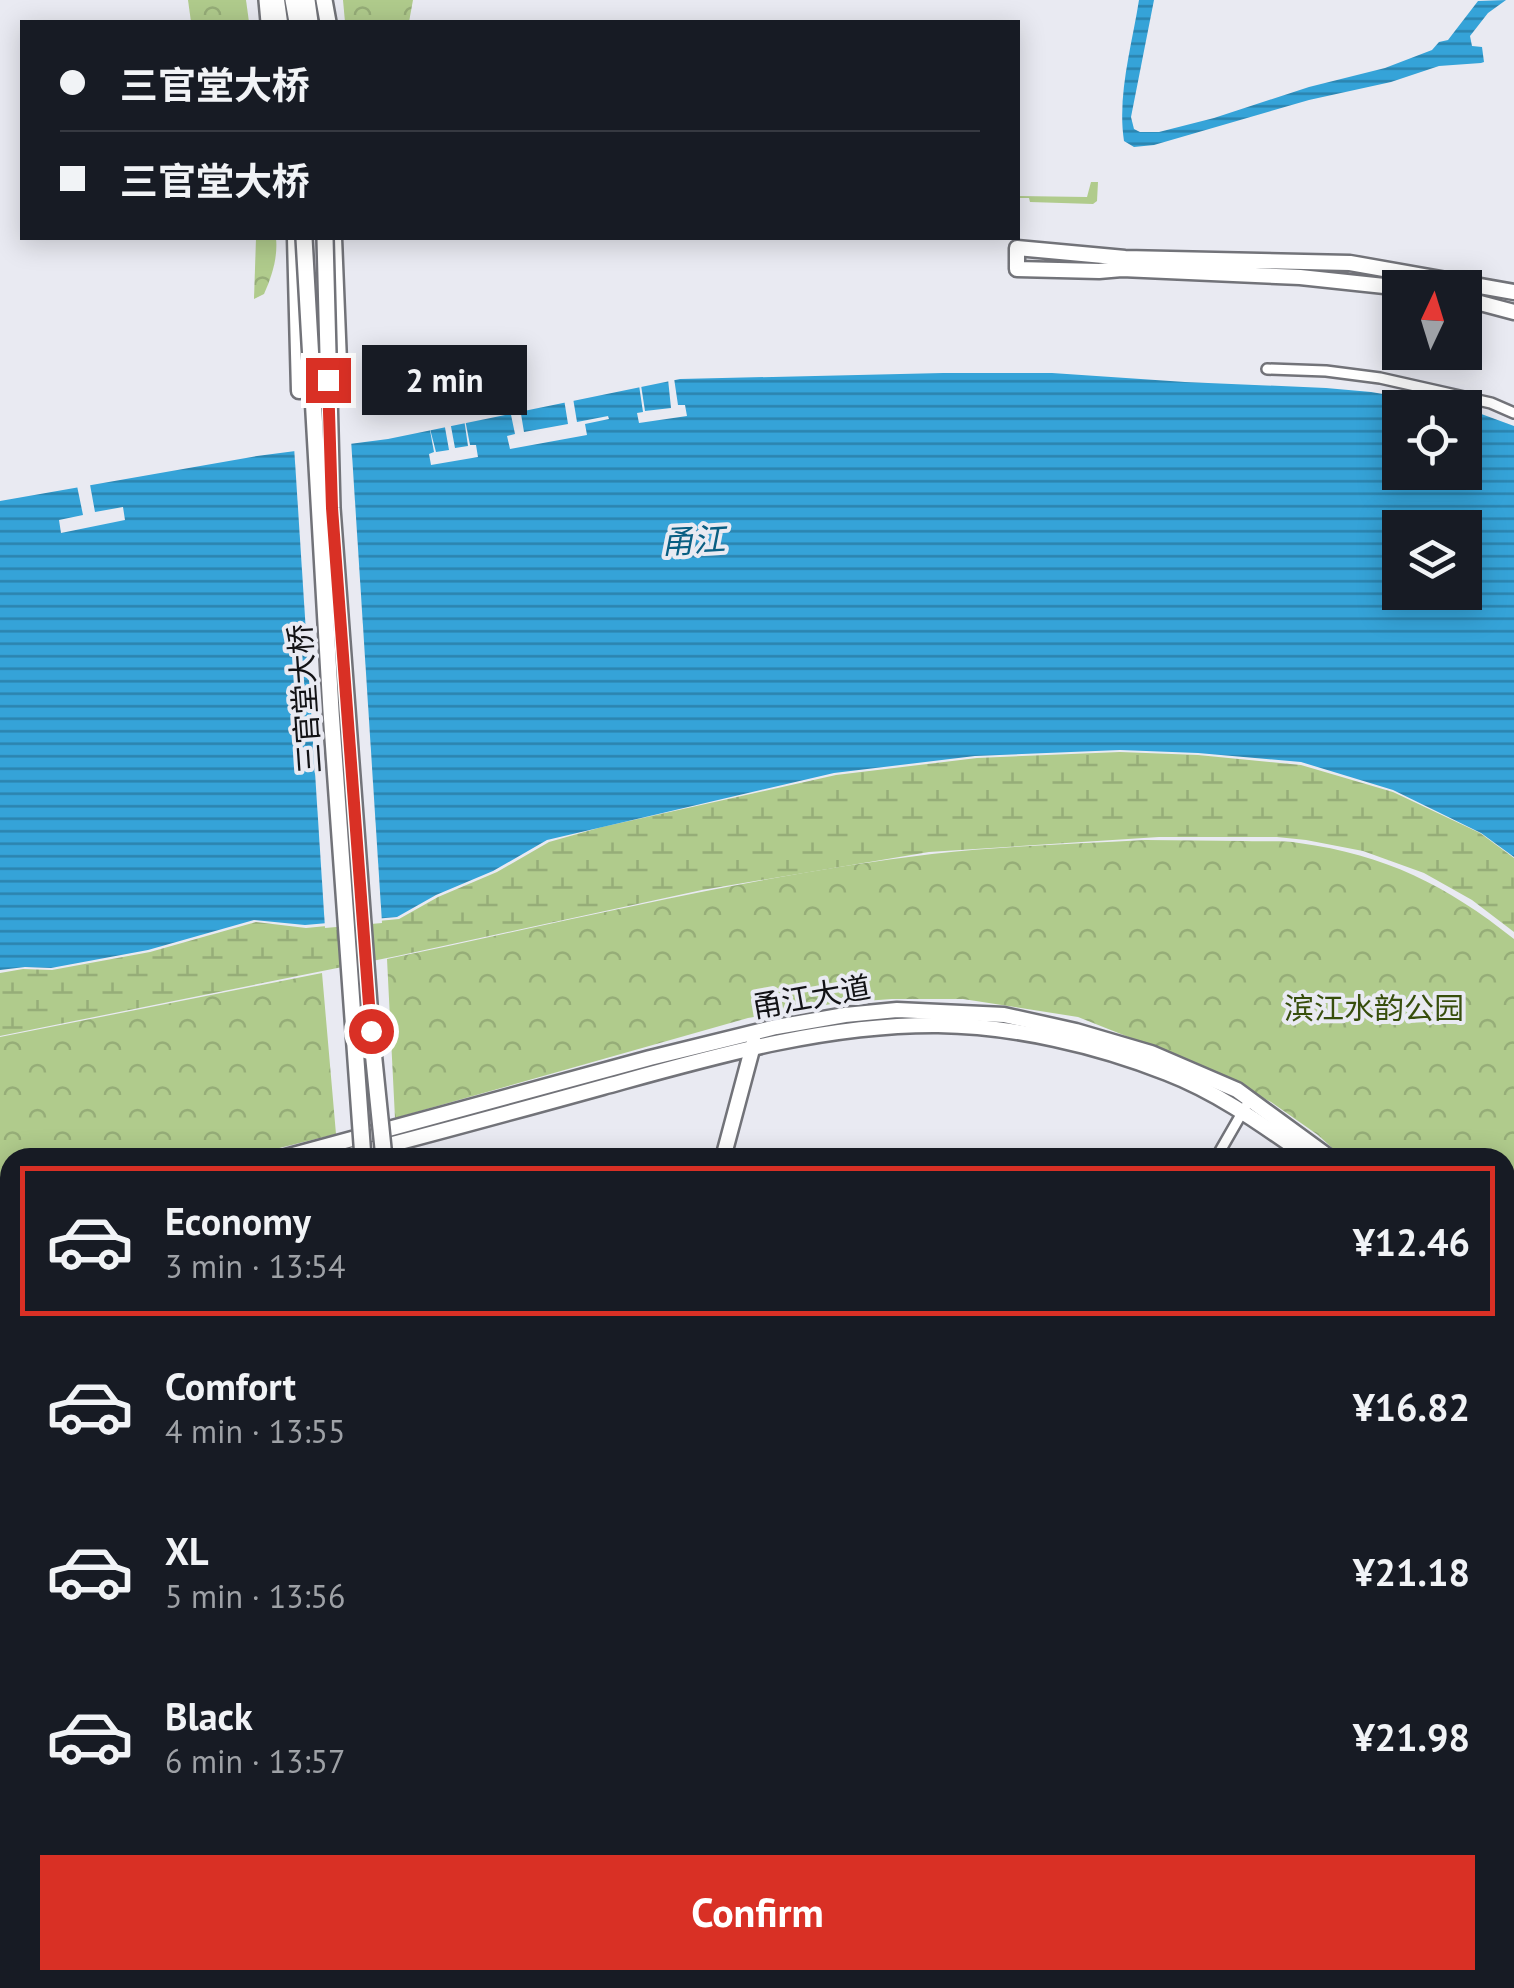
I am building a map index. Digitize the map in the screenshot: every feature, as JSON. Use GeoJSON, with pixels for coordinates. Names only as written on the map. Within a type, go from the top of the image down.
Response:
{"type":"FeatureCollection","features":[{"type":"Feature","properties":{"kind":"main road"},"geometry":{"type":"LineString","coordinates":[[295,240],[299,391],[340,387],[334,240]]}},
{"type":"Feature","properties":{"kind":"main road","name":"三官堂大桥"},"geometry":{"type":"LineString","coordinates":[[304,240],[331,711],[349,1148]]}},
{"type":"Feature","properties":{"kind":"main road","name":"三官堂大桥"},"geometry":{"type":"LineString","coordinates":[[325,240],[332,508],[383,1148]]}},
{"type":"Feature","properties":{"kind":"main road"},"geometry":{"type":"LineString","coordinates":[[1382,286],[1300,277],[1017,269],[1017,248],[1125,258],[1350,263],[1390,270]]}},
{"type":"Feature","properties":{"kind":"main road"},"geometry":{"type":"LineString","coordinates":[[1482,286],[1514,292]]}},
{"type":"Feature","properties":{"kind":"main road"},"geometry":{"type":"LineString","coordinates":[[1482,304],[1514,312]]}},
{"type":"Feature","properties":{"kind":"main road","name":"甬江大道"},"geometry":{"type":"LineString","coordinates":[[360,1148],[404,1125],[757,1032],[845,1015],[897,1010],[1004,1015],[1151,1053],[1236,1090],[1246,1106],[1298,1148]]}},
{"type":"Feature","properties":{"kind":"main road","name":"甬江大道"},"geometry":{"type":"LineString","coordinates":[[374,1148],[752,1048],[806,1037],[936,1025],[1026,1032],[1167,1072],[1229,1102],[1246,1106],[1314,1148]]}},
{"type":"Feature","properties":{"kind":"main road"},"geometry":{"type":"LineString","coordinates":[[729,1148],[757,1032]]}},
{"type":"Feature","properties":{"kind":"main road"},"geometry":{"type":"LineString","coordinates":[[404,1125],[404,1148]]}},
{"type":"Feature","properties":{"kind":"street"},"geometry":{"type":"LineString","coordinates":[[1268,369],[1380,378],[1491,403],[1514,412]]}},
{"type":"Feature","properties":{"kind":"street"},"geometry":{"type":"LineString","coordinates":[[1222,1148],[1246,1106]]}},
{"type":"Feature","properties":{"kind":"green space"},"geometry":{"type":"Polygon","coordinates":[[[188,0],[246,0],[249,20],[191,20],[188,0]]]}},
{"type":"Feature","properties":{"kind":"green space"},"geometry":{"type":"Polygon","coordinates":[[[343,0],[413,0],[409,20],[345,20],[343,0]]]}},
{"type":"Feature","properties":{"kind":"green space"},"geometry":{"type":"Polygon","coordinates":[[[1091,182],[1098,182],[1097,201],[1093,204],[1030,202],[1029,198],[1020,198],[1020,196],[1087,197],[1091,182]]]}},
{"type":"Feature","properties":{"kind":"green space"},"geometry":{"type":"Polygon","coordinates":[[[256,240],[276,240],[267,287],[264,294],[254,299],[256,240]]]}},
{"type":"Feature","properties":{"kind":"green space"},"geometry":{"type":"Polygon","coordinates":[[[1120,752],[1301,765],[1393,792],[1480,833],[1514,858],[1514,932],[1472,900],[1424,873],[1363,851],[1306,840],[1159,837],[929,852],[702,890],[0,1036],[0,973],[52,970],[150,952],[256,922],[306,928],[399,919],[549,842],[836,775],[977,758],[1120,752]]]}},
{"type":"Feature","properties":{"kind":"green space","name":"滨江水韵公园"},"geometry":{"type":"Polygon","coordinates":[[[1145,840],[1286,842],[1360,855],[1439,888],[1514,939],[1514,1148],[1332,1148],[1271,1102],[1189,1061],[1078,1017],[963,999],[837,1003],[748,1018],[395,1118],[387,959],[795,874],[985,849],[1145,840]]]}},
{"type":"Feature","properties":{"kind":"green space"},"geometry":{"type":"Polygon","coordinates":[[[322,973],[336,1134],[279,1148],[0,1148],[0,1037],[322,973]]]}},
{"type":"Feature","properties":{"kind":"water"},"geometry":{"type":"Polygon","coordinates":[[[1139,0],[1154,0],[1131,117],[1134,129],[1159,132],[1385,68],[1448,40],[1478,1],[1506,0],[1488,13],[1470,36],[1472,46],[1482,47],[1484,62],[1439,66],[1154,145],[1134,147],[1124,141],[1122,106],[1139,0]]]}},
{"type":"Feature","properties":{"kind":"water","name":"甬江"},"geometry":{"type":"Polygon","coordinates":[[[1052,373],[1382,394],[1382,490],[1482,490],[1482,414],[1514,426],[1514,857],[1481,833],[1393,790],[1301,762],[1120,750],[975,756],[834,773],[547,840],[397,917],[305,925],[254,920],[148,950],[51,968],[0,970],[0,501],[257,456],[388,439],[680,379],[1052,373]]]}},
{"type":"Feature","properties":{"kind":"pier"},"geometry":{"type":"Polygon","coordinates":[[[674,378],[678,405],[685,405],[687,416],[639,423],[637,413],[643,412],[639,385],[645,411],[671,408],[668,379],[674,378]]]}},
{"type":"Feature","properties":{"kind":"pier"},"geometry":{"type":"Polygon","coordinates":[[[573,398],[577,422],[608,416],[609,419],[585,424],[587,435],[510,449],[507,436],[515,434],[510,410],[520,408],[524,432],[568,424],[564,399],[573,398]]]}},
{"type":"Feature","properties":{"kind":"pier"},"geometry":{"type":"Polygon","coordinates":[[[464,419],[470,445],[476,445],[478,457],[431,465],[429,454],[434,452],[429,425],[436,452],[449,450],[444,422],[450,421],[455,448],[468,446],[464,419]]]}},
{"type":"Feature","properties":{"kind":"pier"},"geometry":{"type":"Polygon","coordinates":[[[351,439],[382,923],[325,928],[294,446],[351,439]]]}},
{"type":"Feature","properties":{"kind":"pier"},"geometry":{"type":"Polygon","coordinates":[[[89,479],[95,512],[123,507],[125,520],[61,533],[59,520],[83,515],[76,481],[89,479]]]}},
{"type":"Feature","properties":{"kind":"route"},"geometry":{"type":"LineString","coordinates":[[328,380],[332,508],[371,1031]]}}]}
